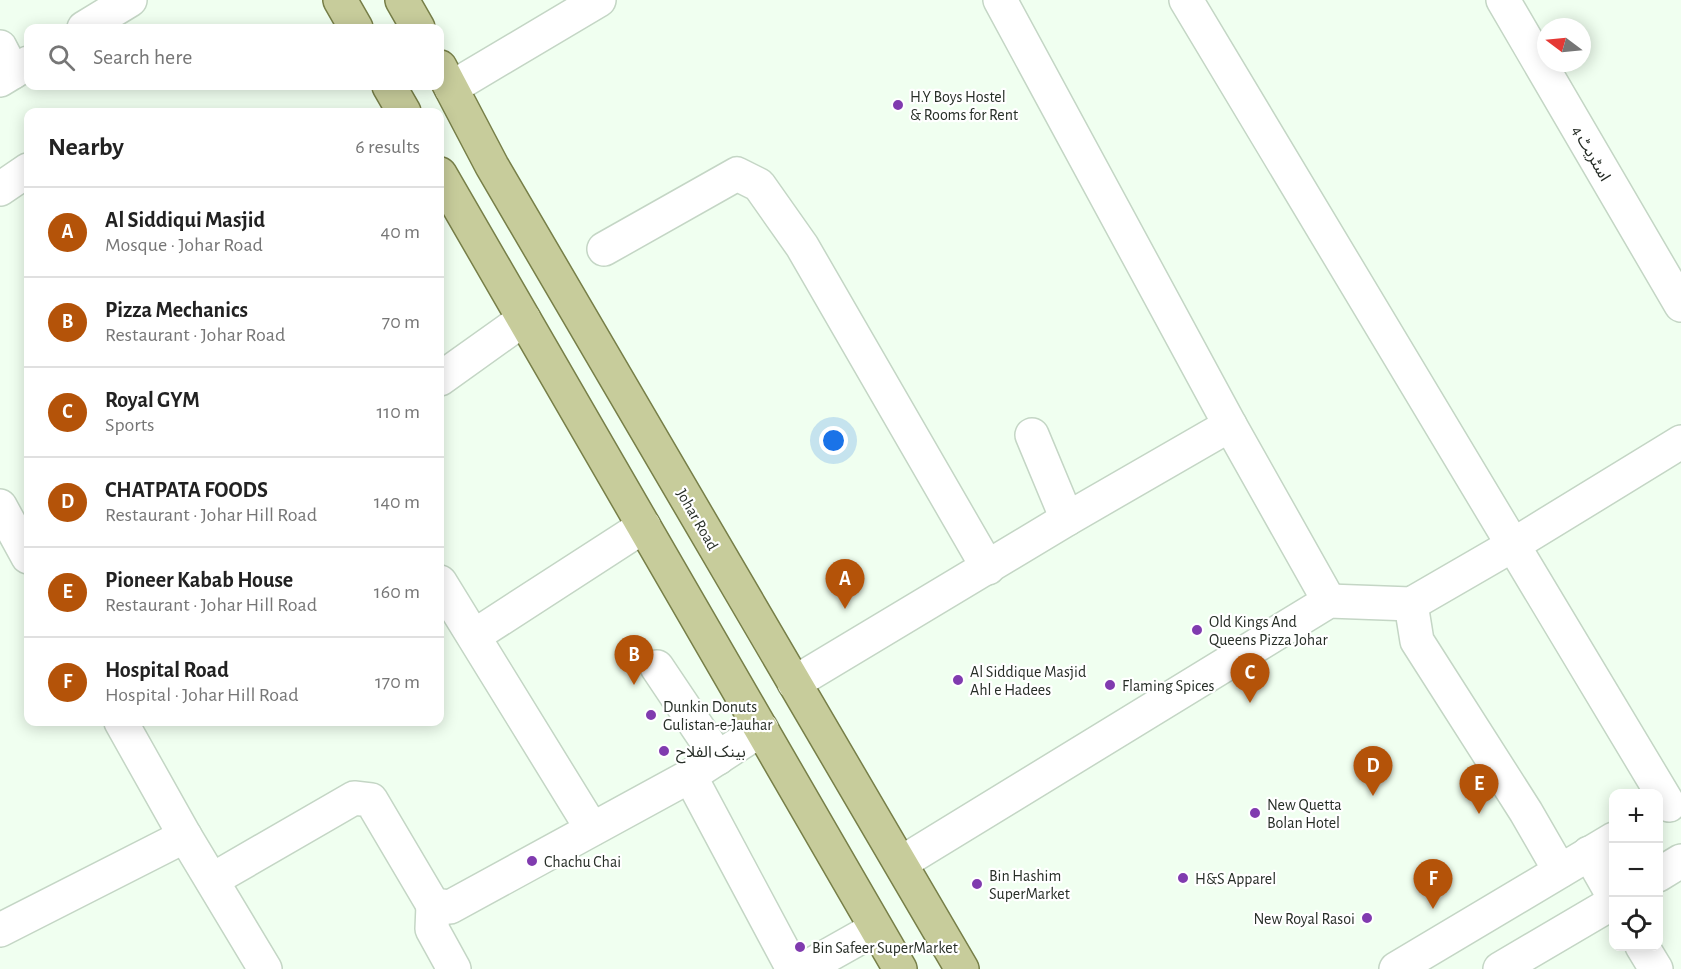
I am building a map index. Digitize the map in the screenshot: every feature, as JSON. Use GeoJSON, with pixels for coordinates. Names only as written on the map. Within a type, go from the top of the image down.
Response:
{"type":"FeatureCollection","features":[{"type":"Feature","properties":{"kind":"main road"},"geometry":{"type":"LineString","coordinates":[[340,0],[354,24]]}},
{"type":"Feature","properties":{"kind":"main road"},"geometry":{"type":"LineString","coordinates":[[402,0],[416,24]]}},
{"type":"Feature","properties":{"kind":"main road","name":"Johar Road"},"geometry":{"type":"LineString","coordinates":[[445,78],[492,166],[962,969]]}},
{"type":"Feature","properties":{"kind":"main road"},"geometry":{"type":"LineString","coordinates":[[391,90],[402,108]]}},
{"type":"Feature","properties":{"kind":"main road"},"geometry":{"type":"LineString","coordinates":[[444,181],[900,969]]}},
{"type":"Feature","properties":{"kind":"street"},"geometry":{"type":"LineString","coordinates":[[91,24],[130,0]]}},
{"type":"Feature","properties":{"kind":"street"},"geometry":{"type":"LineString","coordinates":[[445,78],[599,0]]}},
{"type":"Feature","properties":{"kind":"street"},"geometry":{"type":"LineString","coordinates":[[1000,0],[1230,425],[1329,601]]}},
{"type":"Feature","properties":{"kind":"street"},"geometry":{"type":"LineString","coordinates":[[1186,0],[1670,805]]}},
{"type":"Feature","properties":{"kind":"street","name":"اسٹریٹ 4"},"geometry":{"type":"LineString","coordinates":[[1503,0],[1681,305]]}},
{"type":"Feature","properties":{"kind":"street"},"geometry":{"type":"LineString","coordinates":[[0,189],[24,173]]}},
{"type":"Feature","properties":{"kind":"street"},"geometry":{"type":"LineString","coordinates":[[604,249],[737,174],[759,185],[802,246],[988,568]]}},
{"type":"Feature","properties":{"kind":"street"},"geometry":{"type":"LineString","coordinates":[[444,376],[524,320]]}},
{"type":"Feature","properties":{"kind":"street"},"geometry":{"type":"LineString","coordinates":[[794,683],[1067,519],[1230,425]]}},
{"type":"Feature","properties":{"kind":"street"},"geometry":{"type":"LineString","coordinates":[[1032,435],[1067,519]]}},
{"type":"Feature","properties":{"kind":"street"},"geometry":{"type":"LineString","coordinates":[[901,863],[1329,601],[1411,604],[1513,545],[1681,442]]}},
{"type":"Feature","properties":{"kind":"street"},"geometry":{"type":"LineString","coordinates":[[0,506],[24,550]]}},
{"type":"Feature","properties":{"kind":"street"},"geometry":{"type":"LineString","coordinates":[[474,636],[644,526]]}},
{"type":"Feature","properties":{"kind":"street"},"geometry":{"type":"LineString","coordinates":[[444,588],[592,829]]}},
{"type":"Feature","properties":{"kind":"street"},"geometry":{"type":"LineString","coordinates":[[1411,604],[1417,641],[1527,812],[1560,871]]}},
{"type":"Feature","properties":{"kind":"street"},"geometry":{"type":"LineString","coordinates":[[657,667],[718,758]]}},
{"type":"Feature","properties":{"kind":"street"},"geometry":{"type":"LineString","coordinates":[[123,726],[212,880],[256,966]]}},
{"type":"Feature","properties":{"kind":"street"},"geometry":{"type":"LineString","coordinates":[[433,905],[450,907],[690,776],[762,729]]}},
{"type":"Feature","properties":{"kind":"street"},"geometry":{"type":"LineString","coordinates":[[690,776],[793,969]]}},
{"type":"Feature","properties":{"kind":"street"},"geometry":{"type":"LineString","coordinates":[[212,880],[354,798],[371,800],[433,905],[432,929],[454,969]]}},
{"type":"Feature","properties":{"kind":"street"},"geometry":{"type":"LineString","coordinates":[[0,930],[185,836]]}},
{"type":"Feature","properties":{"kind":"street"},"geometry":{"type":"LineString","coordinates":[[1396,969],[1601,846],[1609,877]]}},
{"type":"Feature","properties":{"kind":"street"},"geometry":{"type":"LineString","coordinates":[[1663,872],[1681,861]]}},
{"type":"Feature","properties":{"kind":"street"},"geometry":{"type":"LineString","coordinates":[[1500,969],[1609,905]]}},
{"type":"Feature","properties":{"kind":"street"},"geometry":{"type":"LineString","coordinates":[[804,969],[875,929]]}},
{"type":"Feature","properties":{"kind":"street"},"geometry":{"type":"LineString","coordinates":[[1645,951],[1656,969]]}},
{"type":"Feature","properties":{"kind":"place","name":"H.Y Boys Hostel & Rooms for Rent"},"geometry":{"type":"Point","coordinates":[898,105]}},
{"type":"Feature","properties":{"kind":"place","name":"Al Siddiqui Masjid"},"geometry":{"type":"Point","coordinates":[845,609]}},
{"type":"Feature","properties":{"kind":"place","name":"Old Kings And Queens Pizza Johar"},"geometry":{"type":"Point","coordinates":[1197,630]}},
{"type":"Feature","properties":{"kind":"place","name":"Al Siddique Masjid Ahl e Hadees"},"geometry":{"type":"Point","coordinates":[958,680]}},
{"type":"Feature","properties":{"kind":"place","name":"Pizza Mechanics"},"geometry":{"type":"Point","coordinates":[634,685]}},
{"type":"Feature","properties":{"kind":"place","name":"Flaming Spices"},"geometry":{"type":"Point","coordinates":[1110,685]}},
{"type":"Feature","properties":{"kind":"place","name":"Royal GYM"},"geometry":{"type":"Point","coordinates":[1250,703]}},
{"type":"Feature","properties":{"kind":"place","name":"Dunkin Donuts Gulistan-e-Jauhar"},"geometry":{"type":"Point","coordinates":[651,715]}},
{"type":"Feature","properties":{"kind":"place","name":"بینک الفلاح"},"geometry":{"type":"Point","coordinates":[664,751]}},
{"type":"Feature","properties":{"kind":"place","name":"CHATPATA FOODS"},"geometry":{"type":"Point","coordinates":[1373,796]}},
{"type":"Feature","properties":{"kind":"place","name":"New Quetta Bolan Hotel"},"geometry":{"type":"Point","coordinates":[1255,813]}},
{"type":"Feature","properties":{"kind":"place","name":"Pioneer Kabab House"},"geometry":{"type":"Point","coordinates":[1479,814]}},
{"type":"Feature","properties":{"kind":"place","name":"Chachu Chai"},"geometry":{"type":"Point","coordinates":[532,861]}},
{"type":"Feature","properties":{"kind":"place","name":"H&S Apparel"},"geometry":{"type":"Point","coordinates":[1183,878]}},
{"type":"Feature","properties":{"kind":"place","name":"Bin Hashim SuperMarket"},"geometry":{"type":"Point","coordinates":[977,884]}},
{"type":"Feature","properties":{"kind":"place","name":"Hospital Road"},"geometry":{"type":"Point","coordinates":[1433,909]}},
{"type":"Feature","properties":{"kind":"place","name":"New Royal Rasoi"},"geometry":{"type":"Point","coordinates":[1367,918]}},
{"type":"Feature","properties":{"kind":"place","name":"Bin Safeer SuperMarket"},"geometry":{"type":"Point","coordinates":[800,947]}}]}
